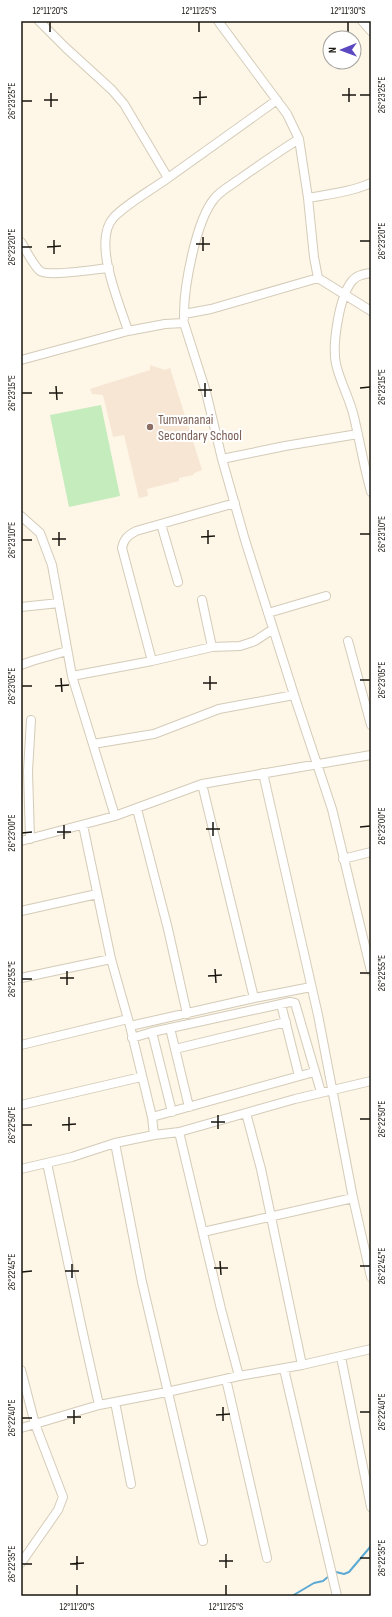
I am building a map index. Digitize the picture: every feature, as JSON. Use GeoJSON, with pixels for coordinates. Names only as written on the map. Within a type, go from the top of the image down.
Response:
{"type":"FeatureCollection","features":[{"type":"Feature","properties":{"kind":"street"},"geometry":{"type":"LineString","coordinates":[[38,21],[112,90],[124,104],[168,178]]}},
{"type":"Feature","properties":{"kind":"street"},"geometry":{"type":"LineString","coordinates":[[218,21],[287,114],[299,139],[318,278]]}},
{"type":"Feature","properties":{"kind":"street"},"geometry":{"type":"LineString","coordinates":[[362,21],[371,31]]}},
{"type":"Feature","properties":{"kind":"street"},"geometry":{"type":"LineString","coordinates":[[128,331],[109,268],[105,241],[107,230],[113,218],[277,100]]}},
{"type":"Feature","properties":{"kind":"street"},"geometry":{"type":"LineString","coordinates":[[299,139],[272,156],[223,191],[210,203],[201,224],[188,272],[185,292],[184,323],[206,392],[222,459],[268,613],[332,809],[371,972]]}},
{"type":"Feature","properties":{"kind":"street"},"geometry":{"type":"LineString","coordinates":[[308,198],[359,189],[371,183]]}},
{"type":"Feature","properties":{"kind":"street"},"geometry":{"type":"LineString","coordinates":[[21,242],[38,270],[43,273],[56,274],[109,268]]}},
{"type":"Feature","properties":{"kind":"street"},"geometry":{"type":"LineString","coordinates":[[371,273],[363,274],[357,277],[352,282],[345,294],[337,327],[335,353],[336,365],[353,414],[371,492]]}},
{"type":"Feature","properties":{"kind":"street"},"geometry":{"type":"LineString","coordinates":[[184,314],[211,309],[318,278],[371,311]]}},
{"type":"Feature","properties":{"kind":"street"},"geometry":{"type":"LineString","coordinates":[[21,360],[128,331],[165,324],[184,323]]}},
{"type":"Feature","properties":{"kind":"street"},"geometry":{"type":"LineString","coordinates":[[222,459],[284,446],[358,434]]}},
{"type":"Feature","properties":{"kind":"street"},"geometry":{"type":"LineString","coordinates":[[152,661],[122,548],[126,536],[136,531],[235,503]]}},
{"type":"Feature","properties":{"kind":"street"},"geometry":{"type":"LineString","coordinates":[[21,516],[40,533],[52,565],[72,676],[115,816]]}},
{"type":"Feature","properties":{"kind":"street"},"geometry":{"type":"LineString","coordinates":[[161,524],[178,582]]}},
{"type":"Feature","properties":{"kind":"street"},"geometry":{"type":"LineString","coordinates":[[268,613],[326,596]]}},
{"type":"Feature","properties":{"kind":"street"},"geometry":{"type":"LineString","coordinates":[[202,600],[212,647]]}},
{"type":"Feature","properties":{"kind":"street"},"geometry":{"type":"LineString","coordinates":[[21,607],[59,603]]}},
{"type":"Feature","properties":{"kind":"street"},"geometry":{"type":"LineString","coordinates":[[72,676],[152,661],[212,647],[240,646],[250,643],[273,629]]}},
{"type":"Feature","properties":{"kind":"street"},"geometry":{"type":"LineString","coordinates":[[348,641],[371,725]]}},
{"type":"Feature","properties":{"kind":"street"},"geometry":{"type":"LineString","coordinates":[[21,665],[32,660],[67,651]]}},
{"type":"Feature","properties":{"kind":"street"},"geometry":{"type":"LineString","coordinates":[[92,744],[154,734],[219,709],[294,694]]}},
{"type":"Feature","properties":{"kind":"street"},"geometry":{"type":"LineString","coordinates":[[30,839],[28,771],[32,720]]}},
{"type":"Feature","properties":{"kind":"street"},"geometry":{"type":"LineString","coordinates":[[21,841],[115,816],[202,784],[371,755]]}},
{"type":"Feature","properties":{"kind":"street"},"geometry":{"type":"LineString","coordinates":[[263,773],[333,1089],[353,1198],[371,1277]]}},
{"type":"Feature","properties":{"kind":"street"},"geometry":{"type":"LineString","coordinates":[[202,784],[254,998]]}},
{"type":"Feature","properties":{"kind":"street"},"geometry":{"type":"LineString","coordinates":[[137,809],[168,929],[187,1014]]}},
{"type":"Feature","properties":{"kind":"street"},"geometry":{"type":"LineString","coordinates":[[83,825],[111,959],[129,1023],[152,1117],[154,1135]]}},
{"type":"Feature","properties":{"kind":"street"},"geometry":{"type":"LineString","coordinates":[[343,859],[371,852]]}},
{"type":"Feature","properties":{"kind":"street"},"geometry":{"type":"LineString","coordinates":[[21,911],[97,894]]}},
{"type":"Feature","properties":{"kind":"street"},"geometry":{"type":"LineString","coordinates":[[21,978],[111,959]]}},
{"type":"Feature","properties":{"kind":"street"},"geometry":{"type":"LineString","coordinates":[[21,1046],[129,1023],[187,1014],[254,998],[311,987]]}},
{"type":"Feature","properties":{"kind":"street"},"geometry":{"type":"LineString","coordinates":[[132,1038],[152,1032],[290,1002],[295,1003],[321,1092]]}},
{"type":"Feature","properties":{"kind":"street"},"geometry":{"type":"LineString","coordinates":[[282,1004],[299,1076]]}},
{"type":"Feature","properties":{"kind":"street"},"geometry":{"type":"LineString","coordinates":[[175,1049],[286,1022]]}},
{"type":"Feature","properties":{"kind":"street"},"geometry":{"type":"LineString","coordinates":[[170,1028],[189,1107]]}},
{"type":"Feature","properties":{"kind":"street"},"geometry":{"type":"LineString","coordinates":[[152,1032],[172,1112]]}},
{"type":"Feature","properties":{"kind":"street"},"geometry":{"type":"LineString","coordinates":[[152,1117],[314,1072]]}},
{"type":"Feature","properties":{"kind":"street"},"geometry":{"type":"LineString","coordinates":[[21,1105],[141,1077]]}},
{"type":"Feature","properties":{"kind":"street"},"geometry":{"type":"LineString","coordinates":[[21,1169],[115,1143],[154,1135],[179,1132],[321,1092],[371,1081]]}},
{"type":"Feature","properties":{"kind":"street"},"geometry":{"type":"LineString","coordinates":[[246,1113],[272,1217],[302,1365]]}},
{"type":"Feature","properties":{"kind":"street"},"geometry":{"type":"LineString","coordinates":[[179,1132],[239,1376]]}},
{"type":"Feature","properties":{"kind":"street"},"geometry":{"type":"LineString","coordinates":[[115,1143],[142,1282],[203,1541]]}},
{"type":"Feature","properties":{"kind":"street"},"geometry":{"type":"LineString","coordinates":[[47,1163],[99,1405]]}},
{"type":"Feature","properties":{"kind":"street"},"geometry":{"type":"LineString","coordinates":[[203,1232],[353,1198]]}},
{"type":"Feature","properties":{"kind":"street"},"geometry":{"type":"LineString","coordinates":[[21,1428],[99,1405],[239,1376],[284,1369],[371,1349]]}},
{"type":"Feature","properties":{"kind":"street"},"geometry":{"type":"LineString","coordinates":[[341,1357],[371,1507]]}},
{"type":"Feature","properties":{"kind":"street"},"geometry":{"type":"LineString","coordinates":[[284,1369],[337,1596]]}},
{"type":"Feature","properties":{"kind":"street"},"geometry":{"type":"LineString","coordinates":[[21,1370],[35,1424],[63,1497],[58,1510],[21,1563]]}},
{"type":"Feature","properties":{"kind":"street"},"geometry":{"type":"LineString","coordinates":[[226,1379],[267,1558]]}},
{"type":"Feature","properties":{"kind":"street"},"geometry":{"type":"LineString","coordinates":[[115,1402],[131,1484]]}},
{"type":"Feature","properties":{"kind":"shaded area","name":"Tumvananai Secondary School"},"geometry":{"type":"Polygon","coordinates":[[[150,365],[165,370],[170,368],[202,470],[194,473],[193,475],[179,478],[179,481],[147,489],[148,496],[139,498],[124,435],[113,437],[103,395],[92,394],[90,389],[150,370],[150,365]]]}},
{"type":"Feature","properties":{"kind":"green space"},"geometry":{"type":"Polygon","coordinates":[[[101,405],[120,496],[69,507],[50,415],[101,405]]]}},
{"type":"Feature","properties":{"kind":"waterway"},"geometry":{"type":"LineString","coordinates":[[336,1572],[344,1574],[349,1572],[371,1546]]}},
{"type":"Feature","properties":{"kind":"waterway"},"geometry":{"type":"LineString","coordinates":[[292,1596],[314,1583],[323,1581],[329,1576]]}},
{"type":"Feature","properties":{"kind":"place","name":"Tumvananai Secondary School"},"geometry":{"type":"Point","coordinates":[150,427]}}]}
